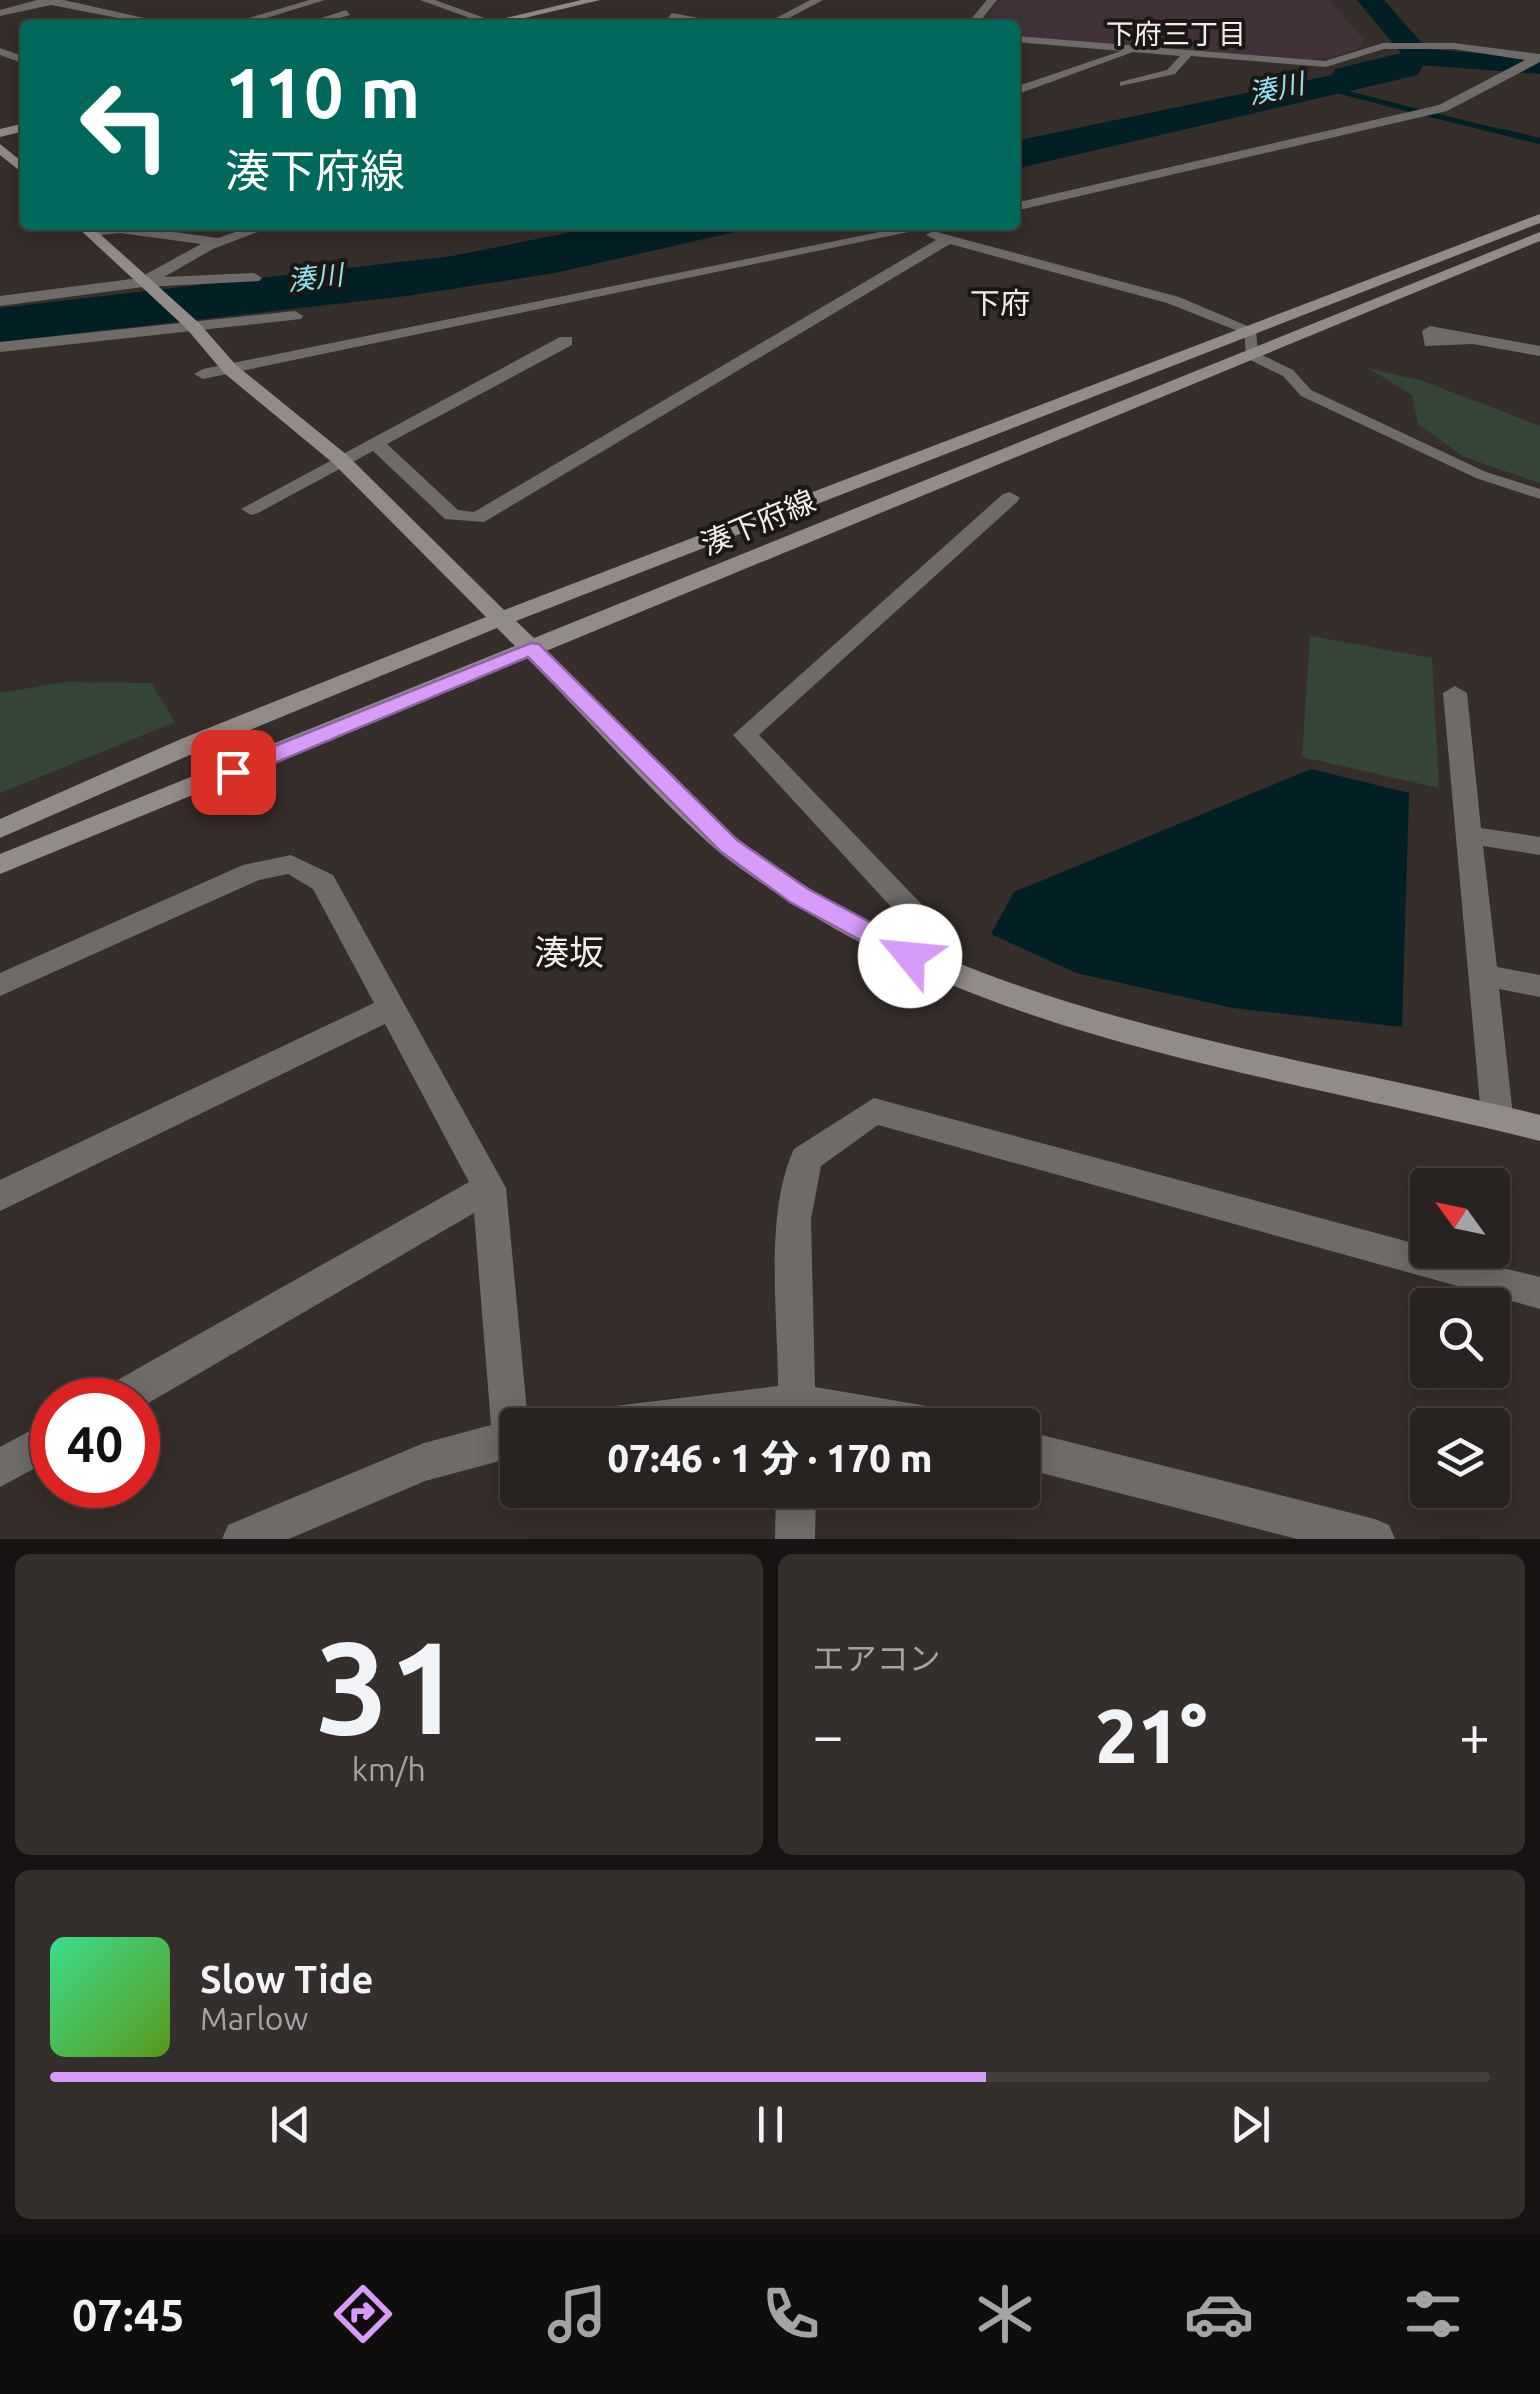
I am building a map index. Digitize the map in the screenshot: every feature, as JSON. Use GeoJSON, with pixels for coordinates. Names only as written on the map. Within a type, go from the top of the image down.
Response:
{"type":"FeatureCollection","features":[{"type":"Feature","properties":{"kind":"main road"},"geometry":{"type":"LineString","coordinates":[[508,20],[595,0]]}},
{"type":"Feature","properties":{"kind":"main road"},"geometry":{"type":"LineString","coordinates":[[0,148],[19,159]]}},
{"type":"Feature","properties":{"kind":"main road","name":"湊下府線"},"geometry":{"type":"LineString","coordinates":[[0,829],[190,745],[503,618],[1540,218]]}},
{"type":"Feature","properties":{"kind":"main road"},"geometry":{"type":"LineString","coordinates":[[88,230],[193,326],[230,368],[340,459],[729,846],[799,896],[910,956],[1034,1002],[1196,1050],[1540,1128]]}},
{"type":"Feature","properties":{"kind":"main road","name":"湊下府線"},"geometry":{"type":"LineString","coordinates":[[0,865],[1540,236]]}},
{"type":"Feature","properties":{"kind":"street"},"geometry":{"type":"LineString","coordinates":[[249,20],[320,0]]}},
{"type":"Feature","properties":{"kind":"street"},"geometry":{"type":"LineString","coordinates":[[425,0],[480,20]]}},
{"type":"Feature","properties":{"kind":"street"},"geometry":{"type":"LineString","coordinates":[[778,20],[818,0]]}},
{"type":"Feature","properties":{"kind":"street"},"geometry":{"type":"LineString","coordinates":[[976,20],[992,0]]}},
{"type":"Feature","properties":{"kind":"street"},"geometry":{"type":"LineString","coordinates":[[0,13],[51,1],[145,20]]}},
{"type":"Feature","properties":{"kind":"street"},"geometry":{"type":"LineString","coordinates":[[322,20],[346,13]]}},
{"type":"Feature","properties":{"kind":"street"},"geometry":{"type":"LineString","coordinates":[[672,16],[693,20]]}},
{"type":"Feature","properties":{"kind":"street"},"geometry":{"type":"LineString","coordinates":[[1020,39],[1326,64],[1383,46],[1430,45],[1538,59]]}},
{"type":"Feature","properties":{"kind":"street"},"geometry":{"type":"LineString","coordinates":[[1020,89],[1136,50]]}},
{"type":"Feature","properties":{"kind":"street"},"geometry":{"type":"LineString","coordinates":[[1124,84],[1171,72],[1187,54]]}},
{"type":"Feature","properties":{"kind":"street"},"geometry":{"type":"LineString","coordinates":[[1020,206],[1443,108],[1538,59]]}},
{"type":"Feature","properties":{"kind":"street"},"geometry":{"type":"LineString","coordinates":[[128,230],[219,242]]}},
{"type":"Feature","properties":{"kind":"street"},"geometry":{"type":"LineString","coordinates":[[143,282],[219,242],[254,230]]}},
{"type":"Feature","properties":{"kind":"street"},"geometry":{"type":"LineString","coordinates":[[203,374],[914,230],[1172,300],[1249,330]]}},
{"type":"Feature","properties":{"kind":"street"},"geometry":{"type":"LineString","coordinates":[[376,444],[452,515],[477,518],[948,239]]}},
{"type":"Feature","properties":{"kind":"street"},"geometry":{"type":"LineString","coordinates":[[0,301],[143,282],[254,278]]}},
{"type":"Feature","properties":{"kind":"street"},"geometry":{"type":"LineString","coordinates":[[0,348],[295,316]]}},
{"type":"Feature","properties":{"kind":"street"},"geometry":{"type":"LineString","coordinates":[[1464,335],[1540,351]]}},
{"type":"Feature","properties":{"kind":"street"},"geometry":{"type":"LineString","coordinates":[[251,509],[566,341]]}},
{"type":"Feature","properties":{"kind":"street"},"geometry":{"type":"LineString","coordinates":[[910,956],[920,920],[746,735],[1010,498]]}},
{"type":"Feature","properties":{"kind":"street"},"geometry":{"type":"LineString","coordinates":[[1455,693],[1497,1116]]}},
{"type":"Feature","properties":{"kind":"street"},"geometry":{"type":"LineString","coordinates":[[1471,835],[1540,846]]}},
{"type":"Feature","properties":{"kind":"street"},"geometry":{"type":"LineString","coordinates":[[0,986],[254,872],[291,864],[323,882],[489,1188],[511,1408]]}},
{"type":"Feature","properties":{"kind":"street"},"geometry":{"type":"LineString","coordinates":[[1483,975],[1540,986]]}},
{"type":"Feature","properties":{"kind":"street"},"geometry":{"type":"LineString","coordinates":[[0,1196],[391,1008]]}},
{"type":"Feature","properties":{"kind":"street"},"geometry":{"type":"LineString","coordinates":[[797,1408],[794,1219],[806,1159],[874,1112],[1540,1292]]}},
{"type":"Feature","properties":{"kind":"street"},"geometry":{"type":"LineString","coordinates":[[156,1378],[489,1188]]}},
{"type":"Feature","properties":{"kind":"street"},"geometry":{"type":"LineString","coordinates":[[242,1539],[424,1462],[500,1442]]}},
{"type":"Feature","properties":{"kind":"street"},"geometry":{"type":"LineString","coordinates":[[0,1468],[30,1451]]}},
{"type":"Feature","properties":{"kind":"street"},"geometry":{"type":"LineString","coordinates":[[1040,1454],[1375,1539]]}},
{"type":"Feature","properties":{"kind":"street"},"geometry":{"type":"LineString","coordinates":[[795,1539],[796,1508]]}},
{"type":"Feature","properties":{"kind":"lane"},"geometry":{"type":"LineString","coordinates":[[1249,330],[1251,355],[1288,373],[1306,394],[1481,475],[1540,494]]}},
{"type":"Feature","properties":{"kind":"shaded area"},"geometry":{"type":"Polygon","coordinates":[[[999,0],[1329,0],[1364,40],[1359,48],[1308,61],[1020,37],[1020,20],[984,20],[999,0]]]}},
{"type":"Feature","properties":{"kind":"green space"},"geometry":{"type":"Polygon","coordinates":[[[1368,368],[1423,381],[1540,426],[1540,483],[1464,457],[1418,424],[1412,395],[1368,368]]]}},
{"type":"Feature","properties":{"kind":"green space"},"geometry":{"type":"Polygon","coordinates":[[[1310,636],[1432,658],[1439,788],[1302,757],[1310,636]]]}},
{"type":"Feature","properties":{"kind":"green space"},"geometry":{"type":"Polygon","coordinates":[[[66,682],[151,683],[175,722],[0,793],[0,693],[66,682]]]}},
{"type":"Feature","properties":{"kind":"water","name":"湊川"},"geometry":{"type":"Polygon","coordinates":[[[1428,55],[1418,75],[1020,168],[1020,140],[1428,55]]]}},
{"type":"Feature","properties":{"kind":"water","name":"湊川"},"geometry":{"type":"Polygon","coordinates":[[[582,230],[743,230],[555,273],[406,296],[0,342],[0,308],[452,256],[582,230]]]}},
{"type":"Feature","properties":{"kind":"water"},"geometry":{"type":"Polygon","coordinates":[[[1311,769],[1409,793],[1402,1027],[1233,1008],[1076,973],[991,934],[1014,892],[1311,769]]]}},
{"type":"Feature","properties":{"kind":"waterway"},"geometry":{"type":"LineString","coordinates":[[1370,0],[1419,57]]}},
{"type":"Feature","properties":{"kind":"waterway","name":"湊川"},"geometry":{"type":"LineString","coordinates":[[1345,75],[1419,57]]}},
{"type":"Feature","properties":{"kind":"waterway","name":"湊川"},"geometry":{"type":"LineString","coordinates":[[1419,57],[1540,66]]}},
{"type":"Feature","properties":{"kind":"waterway"},"geometry":{"type":"LineString","coordinates":[[1335,90],[1416,111]]}},
{"type":"Feature","properties":{"kind":"waterway"},"geometry":{"type":"LineString","coordinates":[[1428,114],[1514,135]]}},
{"type":"Feature","properties":{"kind":"waterway"},"geometry":{"type":"LineString","coordinates":[[1503,132],[1540,141]]}},
{"type":"Feature","properties":{"kind":"district","name":"下府三丁目"},"geometry":{"type":"Point","coordinates":[1176,33]}},
{"type":"Feature","properties":{"kind":"district","name":"下府"},"geometry":{"type":"Point","coordinates":[1000,303]}},
{"type":"Feature","properties":{"kind":"district","name":"湊坂"},"geometry":{"type":"Point","coordinates":[569,952]}},
{"type":"Feature","properties":{"kind":"route"},"geometry":{"type":"LineString","coordinates":[[233,772],[531,649],[729,846],[799,896],[910,956]]}}]}
